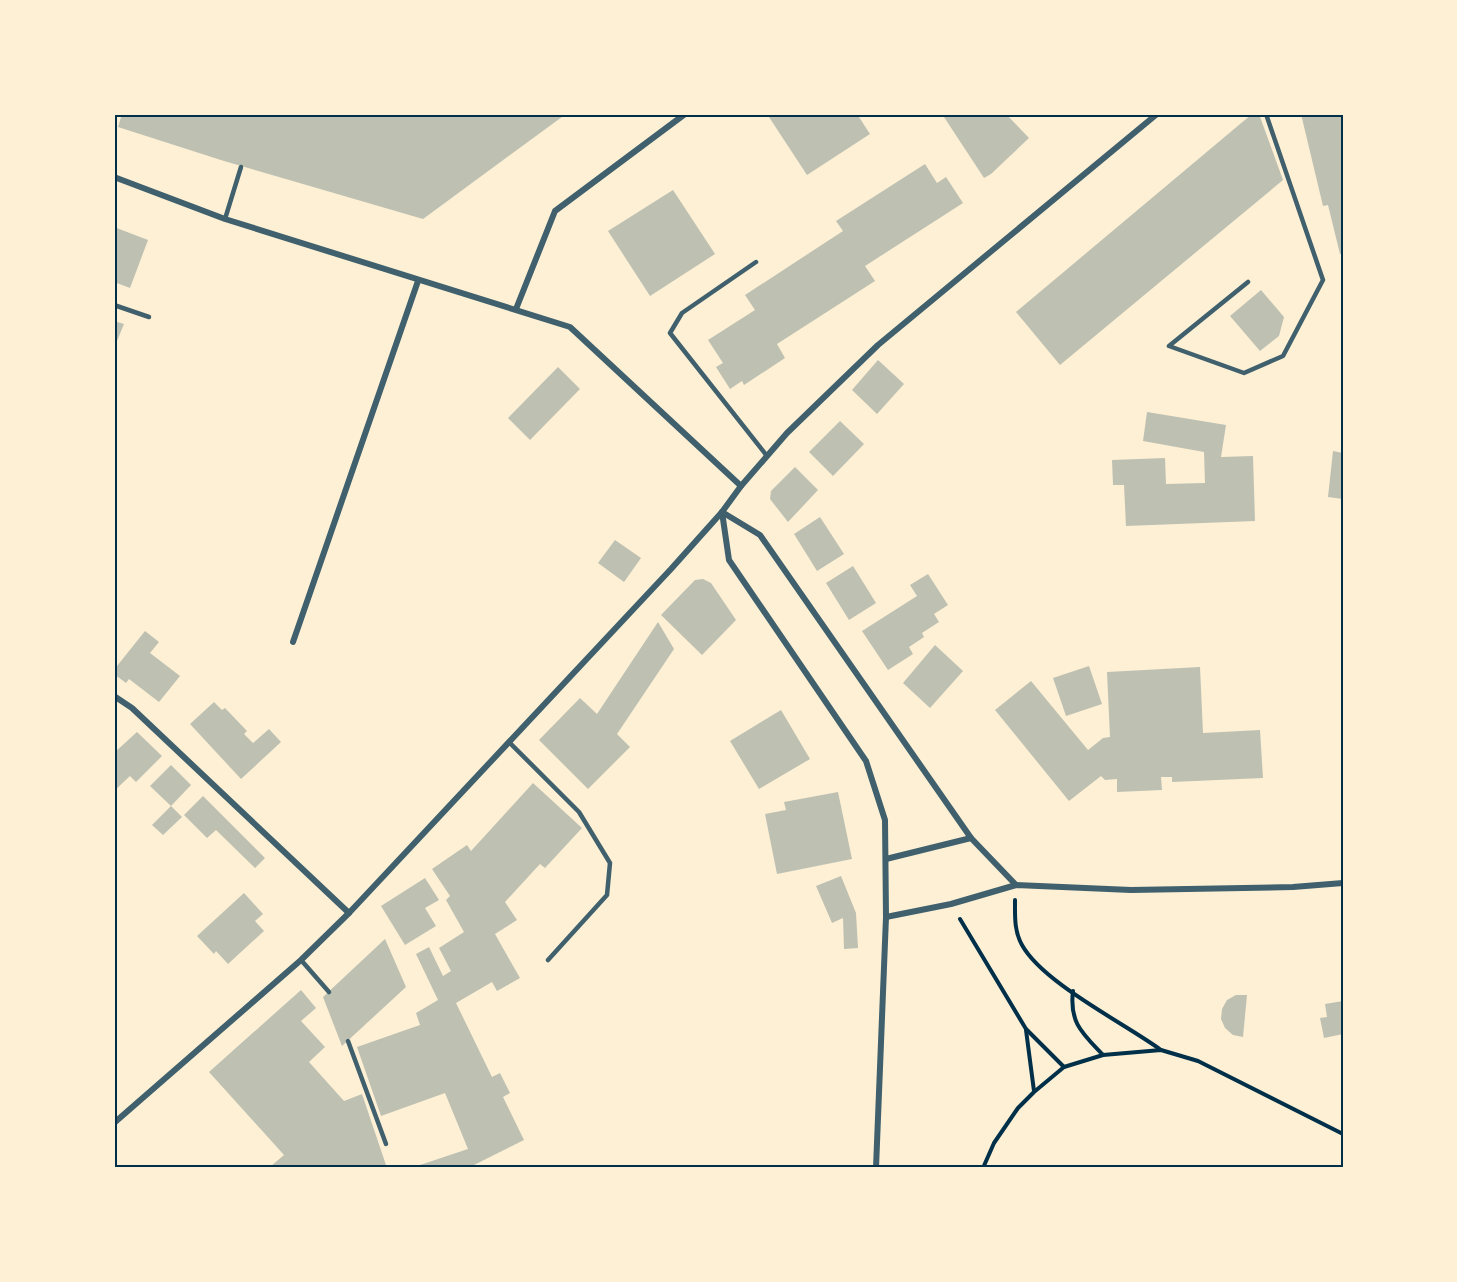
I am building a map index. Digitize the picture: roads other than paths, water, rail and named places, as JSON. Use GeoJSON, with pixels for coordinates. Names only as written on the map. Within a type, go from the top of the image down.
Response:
{"type":"FeatureCollection","features":[{"type":"Feature","properties":{"kind":"street"},"geometry":{"type":"LineString","coordinates":[[516,309],[555,211],[685,114]]}},
{"type":"Feature","properties":{"kind":"street"},"geometry":{"type":"LineString","coordinates":[[114,1123],[301,960],[349,913],[671,569],[722,512],[741,486],[787,433],[878,345],[1157,114]]}},
{"type":"Feature","properties":{"kind":"street"},"geometry":{"type":"LineString","coordinates":[[114,177],[225,219],[570,327],[741,486]]}},
{"type":"Feature","properties":{"kind":"street"},"geometry":{"type":"LineString","coordinates":[[293,642],[418,281]]}},
{"type":"Feature","properties":{"kind":"street"},"geometry":{"type":"LineString","coordinates":[[722,512],[760,535],[971,838],[1016,885]]}},
{"type":"Feature","properties":{"kind":"street"},"geometry":{"type":"LineString","coordinates":[[722,512],[729,560],[866,761],[885,820],[886,917],[876,1168]]}},
{"type":"Feature","properties":{"kind":"street"},"geometry":{"type":"LineString","coordinates":[[114,696],[132,708],[349,913]]}},
{"type":"Feature","properties":{"kind":"street"},"geometry":{"type":"LineString","coordinates":[[886,859],[971,838]]}},
{"type":"Feature","properties":{"kind":"street"},"geometry":{"type":"LineString","coordinates":[[886,917],[951,904],[1016,885],[1131,891],[1343,884]]}},
{"type":"Feature","properties":{"kind":"lane"},"geometry":{"type":"LineString","coordinates":[[1248,282],[1169,346],[1244,374],[1283,356],[1323,280],[1266,114]]}},
{"type":"Feature","properties":{"kind":"lane"},"geometry":{"type":"LineString","coordinates":[[225,219],[241,166]]}},
{"type":"Feature","properties":{"kind":"lane"},"geometry":{"type":"LineString","coordinates":[[756,262],[682,313],[670,333],[767,456]]}},
{"type":"Feature","properties":{"kind":"lane"},"geometry":{"type":"LineString","coordinates":[[114,305],[149,317]]}},
{"type":"Feature","properties":{"kind":"lane"},"geometry":{"type":"LineString","coordinates":[[508,742],[579,812],[610,863],[607,895],[548,960]]}},
{"type":"Feature","properties":{"kind":"lane"},"geometry":{"type":"LineString","coordinates":[[301,960],[329,992]]}},
{"type":"Feature","properties":{"kind":"lane"},"geometry":{"type":"LineString","coordinates":[[348,1041],[386,1144]]}}]}
